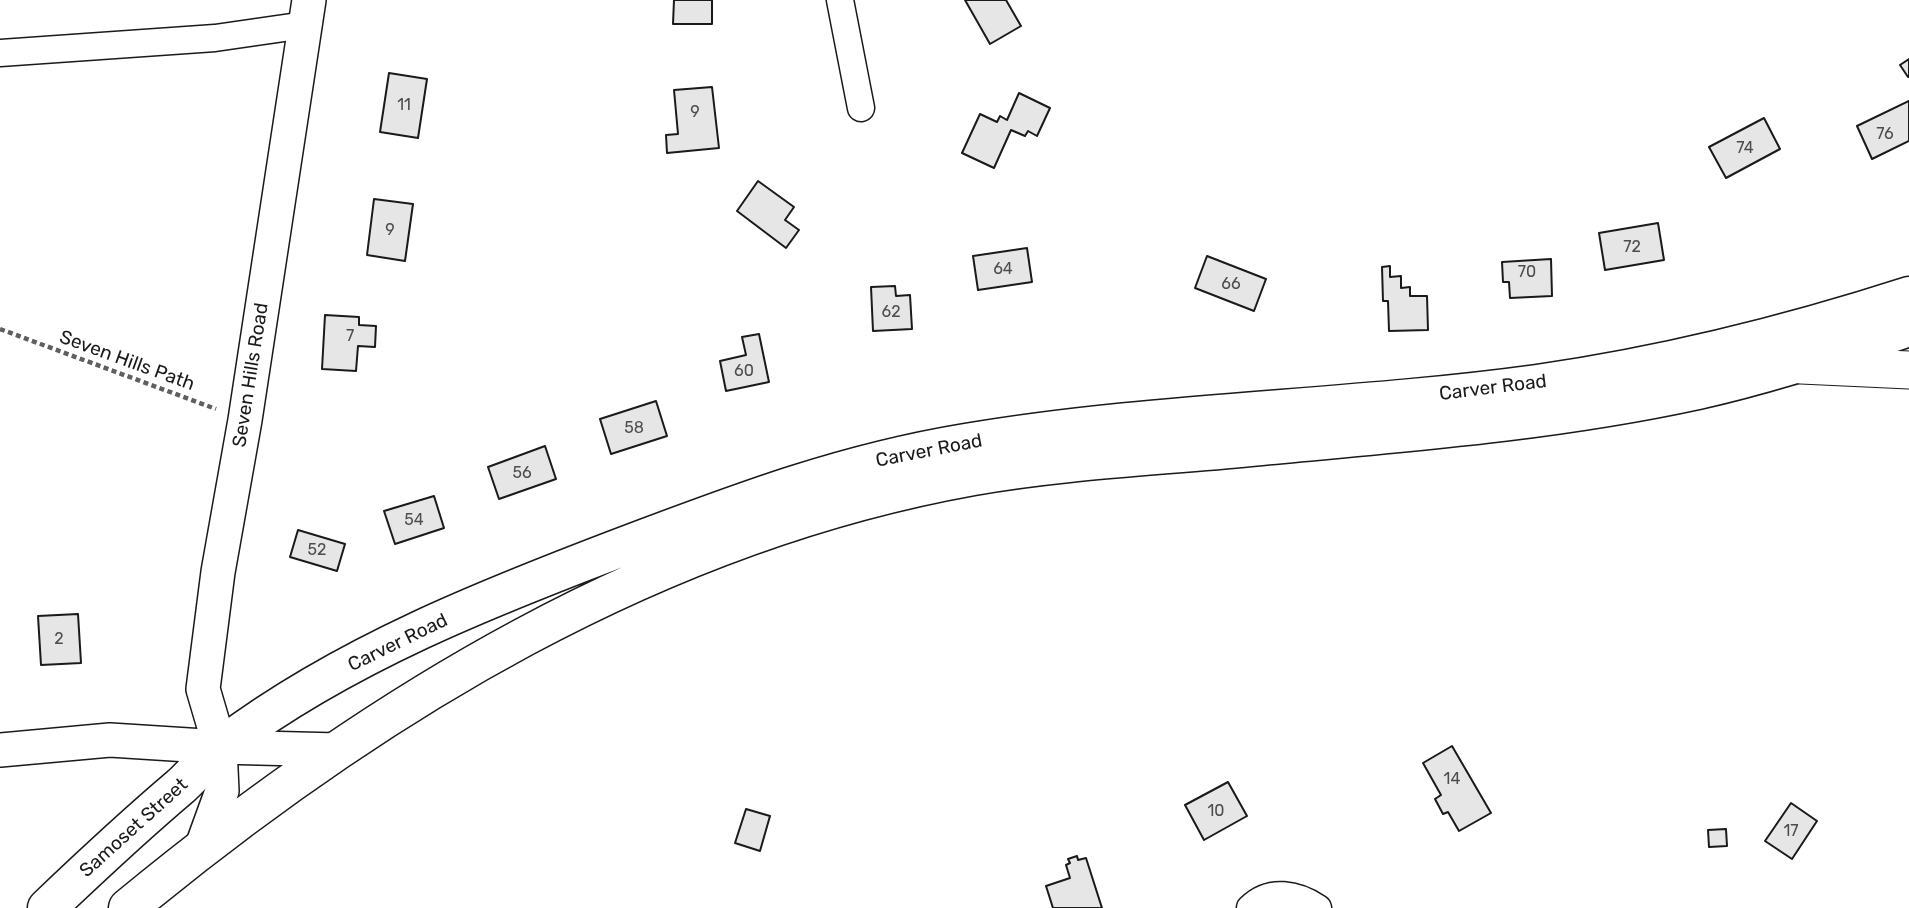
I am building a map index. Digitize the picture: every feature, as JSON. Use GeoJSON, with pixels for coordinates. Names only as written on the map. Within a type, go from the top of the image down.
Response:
{"type":"FeatureCollection","features":[{"type":"Feature","properties":{"kind":"highway","name":"Carver Road"},"geometry":{"type":"LineString","coordinates":[[220,747],[338,673],[452,616],[556,572],[749,498],[837,471],[917,452],[1059,430],[1189,416],[1422,397],[1589,376],[1733,345],[1909,296]]}},
{"type":"Feature","properties":{"kind":"highway","name":"Carver Road"},"geometry":{"type":"LineString","coordinates":[[201,849],[338,750],[460,673],[567,614],[696,555],[833,508],[974,476],[1065,463],[1409,432],[1630,403],[1699,390],[1793,365],[1909,327]]}},
{"type":"Feature","properties":{"kind":"highway","name":"Samoset Street"},"geometry":{"type":"LineString","coordinates":[[47,908],[220,747]]}},
{"type":"Feature","properties":{"kind":"highway"},"geometry":{"type":"LineString","coordinates":[[128,908],[201,849]]}},
{"type":"Feature","properties":{"kind":"main road"},"geometry":{"type":"LineString","coordinates":[[1793,365],[1909,370]]}},
{"type":"Feature","properties":{"kind":"street"},"geometry":{"type":"LineString","coordinates":[[841,0],[861,108]]}},
{"type":"Feature","properties":{"kind":"street"},"geometry":{"type":"LineString","coordinates":[[0,53],[215,38],[307,13]]}},
{"type":"Feature","properties":{"kind":"street","name":"Seven Hills Road"},"geometry":{"type":"LineString","coordinates":[[201,849],[222,791],[220,747],[203,689],[307,13]]}},
{"type":"Feature","properties":{"kind":"street"},"geometry":{"type":"LineString","coordinates":[[0,750],[110,740],[220,747],[338,750]]}},
{"type":"Feature","properties":{"kind":"street"},"geometry":{"type":"LineString","coordinates":[[1250,908],[1270,896],[1287,894],[1304,898],[1318,908]]}},
{"type":"Feature","properties":{"kind":"path","name":"Seven Hills Path"},"geometry":{"type":"LineString","coordinates":[[0,329],[245,420]]}},
{"type":"Feature","properties":{"kind":"building"},"geometry":{"type":"Polygon","coordinates":[[[674,0],[712,0],[712,24],[673,24],[674,0]]]}},
{"type":"Feature","properties":{"kind":"building"},"geometry":{"type":"Polygon","coordinates":[[[965,0],[1006,0],[1021,26],[990,44],[965,0]]]}},
{"type":"Feature","properties":{"kind":"building"},"geometry":{"type":"Polygon","coordinates":[[[1909,59],[1909,77],[1908,77],[1900,65],[1909,59]]]}},
{"type":"Feature","properties":{"kind":"building"},"geometry":{"type":"Polygon","coordinates":[[[389,73],[427,79],[418,138],[380,132],[389,73]]]}},
{"type":"Feature","properties":{"kind":"building"},"geometry":{"type":"Polygon","coordinates":[[[712,87],[719,148],[667,153],[666,135],[678,134],[674,90],[712,87]]]}},
{"type":"Feature","properties":{"kind":"building"},"geometry":{"type":"Polygon","coordinates":[[[1019,93],[1050,108],[1037,136],[1028,131],[1025,136],[1011,130],[994,168],[962,153],[980,114],[997,122],[1000,116],[1007,120],[1019,93]]]}},
{"type":"Feature","properties":{"kind":"building"},"geometry":{"type":"Polygon","coordinates":[[[1909,101],[1909,141],[1872,159],[1857,126],[1909,101]]]}},
{"type":"Feature","properties":{"kind":"building"},"geometry":{"type":"Polygon","coordinates":[[[1764,118],[1780,149],[1726,178],[1709,147],[1764,118]]]}},
{"type":"Feature","properties":{"kind":"building"},"geometry":{"type":"Polygon","coordinates":[[[758,181],[794,207],[785,220],[799,230],[786,248],[737,211],[758,181]]]}},
{"type":"Feature","properties":{"kind":"building"},"geometry":{"type":"Polygon","coordinates":[[[374,199],[413,204],[405,261],[367,255],[374,199]]]}},
{"type":"Feature","properties":{"kind":"building"},"geometry":{"type":"Polygon","coordinates":[[[1658,223],[1664,260],[1605,270],[1599,233],[1658,223]]]}},
{"type":"Feature","properties":{"kind":"building"},"geometry":{"type":"Polygon","coordinates":[[[1027,248],[1032,282],[978,290],[973,256],[1027,248]]]}},
{"type":"Feature","properties":{"kind":"building"},"geometry":{"type":"Polygon","coordinates":[[[1207,256],[1266,279],[1254,311],[1195,288],[1207,256]]]}},
{"type":"Feature","properties":{"kind":"building"},"geometry":{"type":"Polygon","coordinates":[[[1551,259],[1552,296],[1510,298],[1509,282],[1503,282],[1502,262],[1551,259]]]}},
{"type":"Feature","properties":{"kind":"building"},"geometry":{"type":"Polygon","coordinates":[[[1390,266],[1390,277],[1401,276],[1401,288],[1410,287],[1410,296],[1427,296],[1428,330],[1389,331],[1388,301],[1383,301],[1382,267],[1390,266]]]}},
{"type":"Feature","properties":{"kind":"building"},"geometry":{"type":"Polygon","coordinates":[[[895,286],[896,296],[910,295],[912,329],[873,331],[871,287],[895,286]]]}},
{"type":"Feature","properties":{"kind":"building"},"geometry":{"type":"Polygon","coordinates":[[[325,315],[359,317],[359,325],[376,326],[375,347],[358,346],[356,371],[322,369],[325,315]]]}},
{"type":"Feature","properties":{"kind":"building"},"geometry":{"type":"Polygon","coordinates":[[[759,334],[769,382],[726,391],[720,361],[746,355],[742,337],[759,334]]]}},
{"type":"Feature","properties":{"kind":"building"},"geometry":{"type":"Polygon","coordinates":[[[656,401],[667,436],[611,454],[600,419],[656,401]]]}},
{"type":"Feature","properties":{"kind":"building"},"geometry":{"type":"Polygon","coordinates":[[[545,446],[556,479],[499,499],[488,467],[545,446]]]}},
{"type":"Feature","properties":{"kind":"building"},"geometry":{"type":"Polygon","coordinates":[[[434,496],[444,528],[395,544],[384,511],[434,496]]]}},
{"type":"Feature","properties":{"kind":"building"},"geometry":{"type":"Polygon","coordinates":[[[298,530],[345,544],[337,571],[290,557],[298,530]]]}},
{"type":"Feature","properties":{"kind":"building"},"geometry":{"type":"Polygon","coordinates":[[[78,614],[81,663],[41,665],[38,616],[78,614]]]}},
{"type":"Feature","properties":{"kind":"building"},"geometry":{"type":"Polygon","coordinates":[[[1452,746],[1491,813],[1459,831],[1448,812],[1443,814],[1435,799],[1441,795],[1423,763],[1452,746]]]}},
{"type":"Feature","properties":{"kind":"building"},"geometry":{"type":"Polygon","coordinates":[[[1228,782],[1247,816],[1204,840],[1185,805],[1228,782]]]}},
{"type":"Feature","properties":{"kind":"building"},"geometry":{"type":"Polygon","coordinates":[[[1791,803],[1817,821],[1792,859],[1765,841],[1791,803]]]}},
{"type":"Feature","properties":{"kind":"building"},"geometry":{"type":"Polygon","coordinates":[[[746,809],[770,816],[760,851],[735,843],[746,809]]]}},
{"type":"Feature","properties":{"kind":"building"},"geometry":{"type":"Polygon","coordinates":[[[1726,829],[1727,846],[1709,847],[1708,830],[1726,829]]]}},
{"type":"Feature","properties":{"kind":"building"},"geometry":{"type":"Polygon","coordinates":[[[1077,856],[1078,860],[1086,858],[1102,908],[1053,908],[1046,886],[1070,878],[1066,865],[1070,863],[1068,859],[1077,856]]]}}]}
